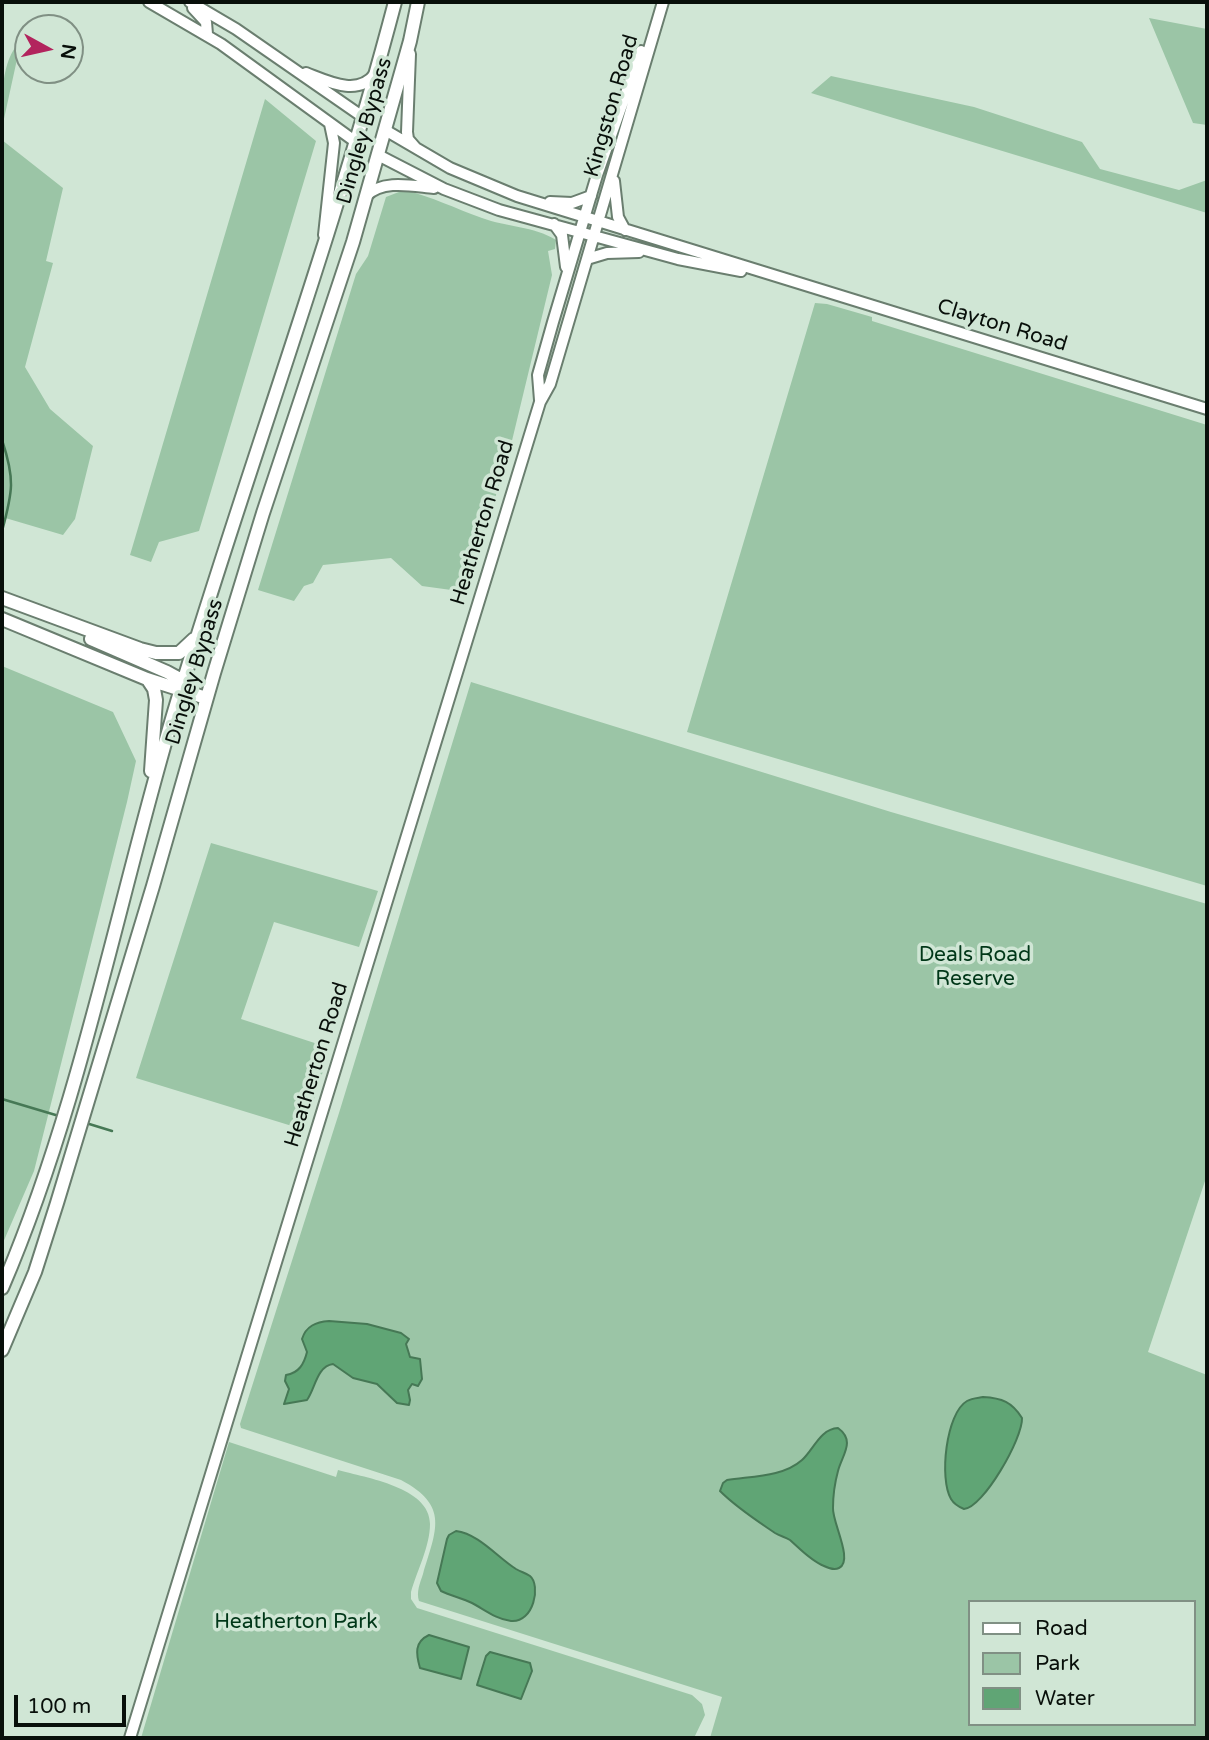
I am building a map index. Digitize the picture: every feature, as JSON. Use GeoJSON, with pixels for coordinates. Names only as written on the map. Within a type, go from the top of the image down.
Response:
{"type":"FeatureCollection","features":[{"type":"Feature","properties":{"kind":"highway","name":"Dingley Bypass"},"geometry":{"type":"LineString","coordinates":[[2,1288],[34,1207],[61,1125],[182,686],[356,142],[395,2]]}},
{"type":"Feature","properties":{"kind":"highway","name":"Dingley Bypass"},"geometry":{"type":"LineString","coordinates":[[2,1350],[35,1272],[80,1129],[206,697],[263,513],[339,289],[410,41],[418,2]]}},
{"type":"Feature","properties":{"kind":"highway"},"geometry":{"type":"LineString","coordinates":[[363,117],[385,131]]}},
{"type":"Feature","properties":{"kind":"highway"},"geometry":{"type":"LineString","coordinates":[[356,142],[378,155]]}},
{"type":"Feature","properties":{"kind":"highway"},"geometry":{"type":"LineString","coordinates":[[2,598],[156,653],[181,652],[192,643],[200,630]]}},
{"type":"Feature","properties":{"kind":"highway"},"geometry":{"type":"LineString","coordinates":[[47,615],[206,697]]}},
{"type":"Feature","properties":{"kind":"highway"},"geometry":{"type":"LineString","coordinates":[[2,619],[146,679],[182,686]]}},
{"type":"Feature","properties":{"kind":"highway"},"geometry":{"type":"LineString","coordinates":[[143,820],[155,728],[155,692],[146,679]]}},
{"type":"Feature","properties":{"kind":"main road"},"geometry":{"type":"LineString","coordinates":[[149,2],[207,34],[356,142]]}},
{"type":"Feature","properties":{"kind":"main road"},"geometry":{"type":"LineString","coordinates":[[188,2],[205,20],[208,26],[207,34]]}},
{"type":"Feature","properties":{"kind":"main road"},"geometry":{"type":"LineString","coordinates":[[188,2],[230,25],[363,117]]}},
{"type":"Feature","properties":{"kind":"main road","name":"Kingston Road"},"geometry":{"type":"LineString","coordinates":[[584,218],[657,2]]}},
{"type":"Feature","properties":{"kind":"main road","name":"Kingston Road"},"geometry":{"type":"LineString","coordinates":[[598,222],[663,2]]}},
{"type":"Feature","properties":{"kind":"main road"},"geometry":{"type":"LineString","coordinates":[[410,41],[407,132],[409,140],[418,151]]}},
{"type":"Feature","properties":{"kind":"main road"},"geometry":{"type":"LineString","coordinates":[[290,66],[335,84],[353,86],[368,82],[377,71]]}},
{"type":"Feature","properties":{"kind":"main road"},"geometry":{"type":"LineString","coordinates":[[324,241],[335,140],[330,124]]}},
{"type":"Feature","properties":{"kind":"main road","name":"Clayton Road"},"geometry":{"type":"LineString","coordinates":[[385,131],[466,176],[532,201],[1207,409]]}},
{"type":"Feature","properties":{"kind":"main road"},"geometry":{"type":"LineString","coordinates":[[378,155],[444,189]]}},
{"type":"Feature","properties":{"kind":"main road"},"geometry":{"type":"LineString","coordinates":[[614,167],[617,212],[625,230]]}},
{"type":"Feature","properties":{"kind":"main road"},"geometry":{"type":"LineString","coordinates":[[366,196],[374,189],[384,186],[444,189]]}},
{"type":"Feature","properties":{"kind":"main road","name":"Clayton Road"},"geometry":{"type":"LineString","coordinates":[[444,189],[499,209],[657,253],[785,281]]}},
{"type":"Feature","properties":{"kind":"main road"},"geometry":{"type":"LineString","coordinates":[[532,201],[569,203],[591,196]]}},
{"type":"Feature","properties":{"kind":"main road","name":"Heatherton Road"},"geometry":{"type":"LineString","coordinates":[[540,402],[538,374],[584,218]]}},
{"type":"Feature","properties":{"kind":"main road","name":"Heatherton Road"},"geometry":{"type":"LineString","coordinates":[[130,1738],[540,402],[550,383],[598,222]]}},
{"type":"Feature","properties":{"kind":"main road"},"geometry":{"type":"LineString","coordinates":[[554,224],[561,231],[564,244],[564,287]]}},
{"type":"Feature","properties":{"kind":"main road"},"geometry":{"type":"LineString","coordinates":[[587,259],[607,253],[657,253],[666,242]]}},
{"type":"Feature","properties":{"kind":"green space"},"geometry":{"type":"Polygon","coordinates":[[[1149,18],[1207,29],[1207,125],[1193,123],[1149,18]]]}},
{"type":"Feature","properties":{"kind":"green space"},"geometry":{"type":"Polygon","coordinates":[[[14,49],[14,73],[2,128],[2,94],[9,59],[14,49]]]}},
{"type":"Feature","properties":{"kind":"green space"},"geometry":{"type":"Polygon","coordinates":[[[831,76],[974,107],[1082,142],[1100,169],[1179,190],[1207,180],[1207,213],[811,93],[831,76]]]}},
{"type":"Feature","properties":{"kind":"green space"},"geometry":{"type":"Polygon","coordinates":[[[265,99],[316,141],[199,531],[159,542],[151,562],[130,555],[265,99]]]}},
{"type":"Feature","properties":{"kind":"green space"},"geometry":{"type":"Polygon","coordinates":[[[2,140],[63,188],[46,261],[53,263],[25,367],[50,409],[93,446],[75,519],[63,535],[2,517],[2,140]]]}},
{"type":"Feature","properties":{"kind":"green space"},"geometry":{"type":"Polygon","coordinates":[[[404,190],[491,221],[539,232],[556,240],[555,249],[548,251],[552,275],[509,453],[466,592],[422,586],[391,558],[323,565],[313,583],[304,586],[294,601],[258,590],[356,274],[368,256],[386,197],[404,190]]]}},
{"type":"Feature","properties":{"kind":"green space"},"geometry":{"type":"Polygon","coordinates":[[[815,303],[872,317],[872,321],[1207,425],[1207,886],[687,732],[815,303]]]}},
{"type":"Feature","properties":{"kind":"green space"},"geometry":{"type":"Polygon","coordinates":[[[2,666],[113,712],[136,761],[34,1171],[2,1245],[2,666]]]}},
{"type":"Feature","properties":{"kind":"green space","name":"Deals Road Reserve"},"geometry":{"type":"Polygon","coordinates":[[[471,682],[891,812],[1207,904],[1207,1175],[1148,1352],[1207,1375],[1207,1738],[710,1738],[722,1697],[419,1601],[419,1588],[435,1532],[433,1510],[427,1499],[401,1480],[241,1428],[240,1424],[471,682]]]}},
{"type":"Feature","properties":{"kind":"green space"},"geometry":{"type":"Polygon","coordinates":[[[211,843],[378,891],[359,947],[274,922],[241,1019],[330,1048],[305,1130],[136,1078],[211,843]]]}},
{"type":"Feature","properties":{"kind":"green space","name":"Heatherton Park"},"geometry":{"type":"Polygon","coordinates":[[[229,1442],[336,1477],[338,1470],[379,1481],[408,1493],[420,1501],[427,1511],[430,1524],[426,1550],[411,1592],[411,1599],[417,1608],[692,1695],[702,1704],[705,1715],[694,1738],[141,1738],[229,1442]]]}},
{"type":"Feature","properties":{"kind":"water"},"geometry":{"type":"Polygon","coordinates":[[[329,1321],[367,1324],[401,1333],[409,1339],[406,1344],[410,1357],[420,1359],[422,1379],[418,1386],[412,1384],[408,1390],[409,1405],[397,1403],[377,1384],[353,1378],[333,1364],[320,1373],[307,1400],[284,1404],[289,1389],[285,1381],[286,1375],[298,1370],[306,1356],[302,1339],[306,1331],[312,1325],[329,1321]]]}},
{"type":"Feature","properties":{"kind":"water"},"geometry":{"type":"Polygon","coordinates":[[[996,1398],[1014,1408],[1022,1418],[1021,1428],[991,1485],[972,1506],[964,1509],[952,1501],[947,1490],[947,1447],[954,1419],[960,1408],[969,1400],[996,1398]]]}},
{"type":"Feature","properties":{"kind":"water"},"geometry":{"type":"Polygon","coordinates":[[[838,1428],[847,1443],[836,1480],[833,1508],[844,1558],[843,1564],[834,1569],[815,1561],[720,1491],[727,1480],[767,1475],[794,1466],[826,1432],[838,1428]]]}},
{"type":"Feature","properties":{"kind":"water"},"geometry":{"type":"Polygon","coordinates":[[[456,1531],[480,1541],[516,1569],[530,1576],[535,1595],[525,1616],[519,1620],[506,1620],[441,1591],[437,1583],[447,1539],[456,1531]]]}},
{"type":"Feature","properties":{"kind":"water"},"geometry":{"type":"Polygon","coordinates":[[[429,1635],[469,1647],[461,1679],[420,1668],[417,1649],[421,1641],[429,1635]]]}},
{"type":"Feature","properties":{"kind":"water"},"geometry":{"type":"Polygon","coordinates":[[[490,1652],[530,1663],[532,1671],[521,1699],[477,1685],[486,1656],[490,1652]]]}},
{"type":"Feature","properties":{"kind":"waterway"},"geometry":{"type":"LineString","coordinates":[[2,440],[11,475],[2,531]]}},
{"type":"Feature","properties":{"kind":"waterway"},"geometry":{"type":"LineString","coordinates":[[2,1099],[59,1116]]}},
{"type":"Feature","properties":{"kind":"waterway"},"geometry":{"type":"LineString","coordinates":[[86,1123],[112,1131]]}}]}
